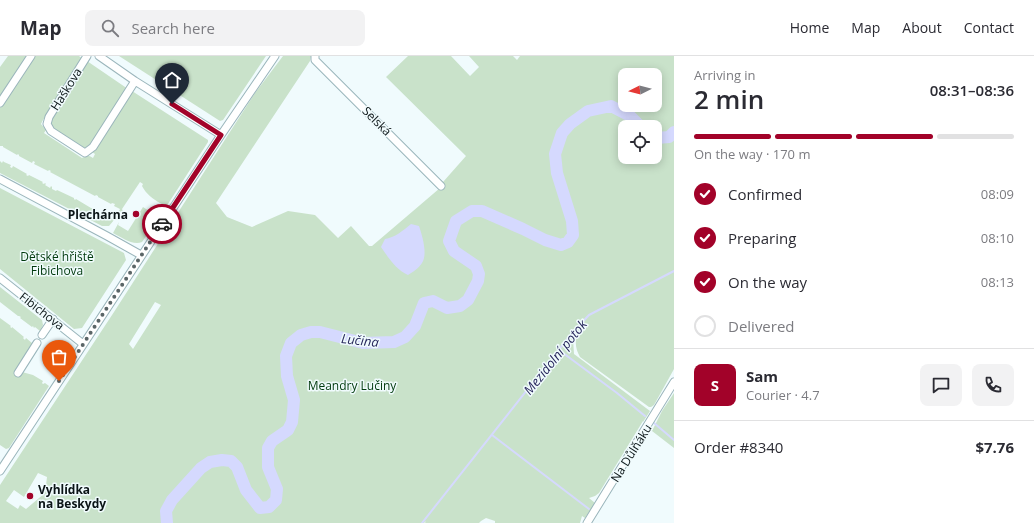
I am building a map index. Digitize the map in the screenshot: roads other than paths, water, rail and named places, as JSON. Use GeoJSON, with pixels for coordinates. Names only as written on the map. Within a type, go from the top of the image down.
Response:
{"type":"FeatureCollection","features":[{"type":"Feature","properties":{"kind":"street"},"geometry":{"type":"LineString","coordinates":[[0,103],[31,56]]}},
{"type":"Feature","properties":{"kind":"street","name":"Haškova"},"geometry":{"type":"LineString","coordinates":[[86,56],[49,116],[47,124],[51,131],[86,153],[93,147],[135,81]]}},
{"type":"Feature","properties":{"kind":"street"},"geometry":{"type":"LineString","coordinates":[[99,56],[135,81],[221,135]]}},
{"type":"Feature","properties":{"kind":"street"},"geometry":{"type":"LineString","coordinates":[[1,467],[275,56]]}},
{"type":"Feature","properties":{"kind":"street","name":"Selská"},"geometry":{"type":"LineString","coordinates":[[315,56],[315,60],[441,186]]}},
{"type":"Feature","properties":{"kind":"street"},"geometry":{"type":"LineString","coordinates":[[0,179],[141,255]]}},
{"type":"Feature","properties":{"kind":"street","name":"Fibichova"},"geometry":{"type":"LineString","coordinates":[[0,278],[83,344]]}},
{"type":"Feature","properties":{"kind":"street"},"geometry":{"type":"LineString","coordinates":[[42,335],[53,319]]}},
{"type":"Feature","properties":{"kind":"street"},"geometry":{"type":"LineString","coordinates":[[18,373],[37,343]]}},
{"type":"Feature","properties":{"kind":"street","name":"Na Důlňáku"},"geometry":{"type":"LineString","coordinates":[[587,523],[674,382]]}},
{"type":"Feature","properties":{"kind":"water"},"geometry":{"type":"Polygon","coordinates":[[[411,224],[419,226],[422,234],[424,259],[416,270],[408,275],[396,267],[381,247],[385,239],[402,231],[411,224]]]}},
{"type":"Feature","properties":{"kind":"waterway","name":"Lučina"},"geometry":{"type":"LineString","coordinates":[[167,523],[166,511],[172,500],[201,468],[210,462],[222,460],[231,461],[237,467],[246,490],[260,508],[269,507],[276,500],[277,489],[268,467],[268,448],[272,441],[288,430],[292,422],[294,400],[287,376],[286,356],[291,343],[301,335],[311,332],[320,332],[363,343],[394,342],[405,337],[415,326],[424,303],[433,301],[447,308],[460,306],[468,300],[478,281],[479,274],[476,266],[454,251],[449,241],[456,221],[472,211],[482,211],[545,240],[561,245],[568,242],[573,235],[572,221],[557,173],[555,154],[562,133],[570,124],[588,111],[611,106],[630,116],[634,120]]}},
{"type":"Feature","properties":{"kind":"waterway","name":"Lučina"},"geometry":{"type":"LineString","coordinates":[[662,138],[669,137],[674,132]]}},
{"type":"Feature","properties":{"kind":"waterway","name":"Mezidolní potok"},"geometry":{"type":"LineString","coordinates":[[422,523],[572,333],[589,315],[674,271]]}},
{"type":"Feature","properties":{"kind":"waterway"},"geometry":{"type":"LineString","coordinates":[[559,350],[645,416]]}},
{"type":"Feature","properties":{"kind":"waterway"},"geometry":{"type":"LineString","coordinates":[[654,423],[674,440]]}},
{"type":"Feature","properties":{"kind":"waterway","name":"Mezidolní potok"},"geometry":{"type":"LineString","coordinates":[[492,435],[589,509]]}},
{"type":"Feature","properties":{"kind":"place","name":"Plechárna"},"geometry":{"type":"Point","coordinates":[136,214]}},
{"type":"Feature","properties":{"kind":"place","name":"Vyhlídka na Beskydy"},"geometry":{"type":"Point","coordinates":[30,496]}},
{"type":"Feature","properties":{"kind":"park label","name":"Dětské hřiště Fibichova"},"geometry":{"type":"Point","coordinates":[57,263]}},
{"type":"Feature","properties":{"kind":"park label","name":"Meandry Lučiny"},"geometry":{"type":"Point","coordinates":[352,385]}}]}
